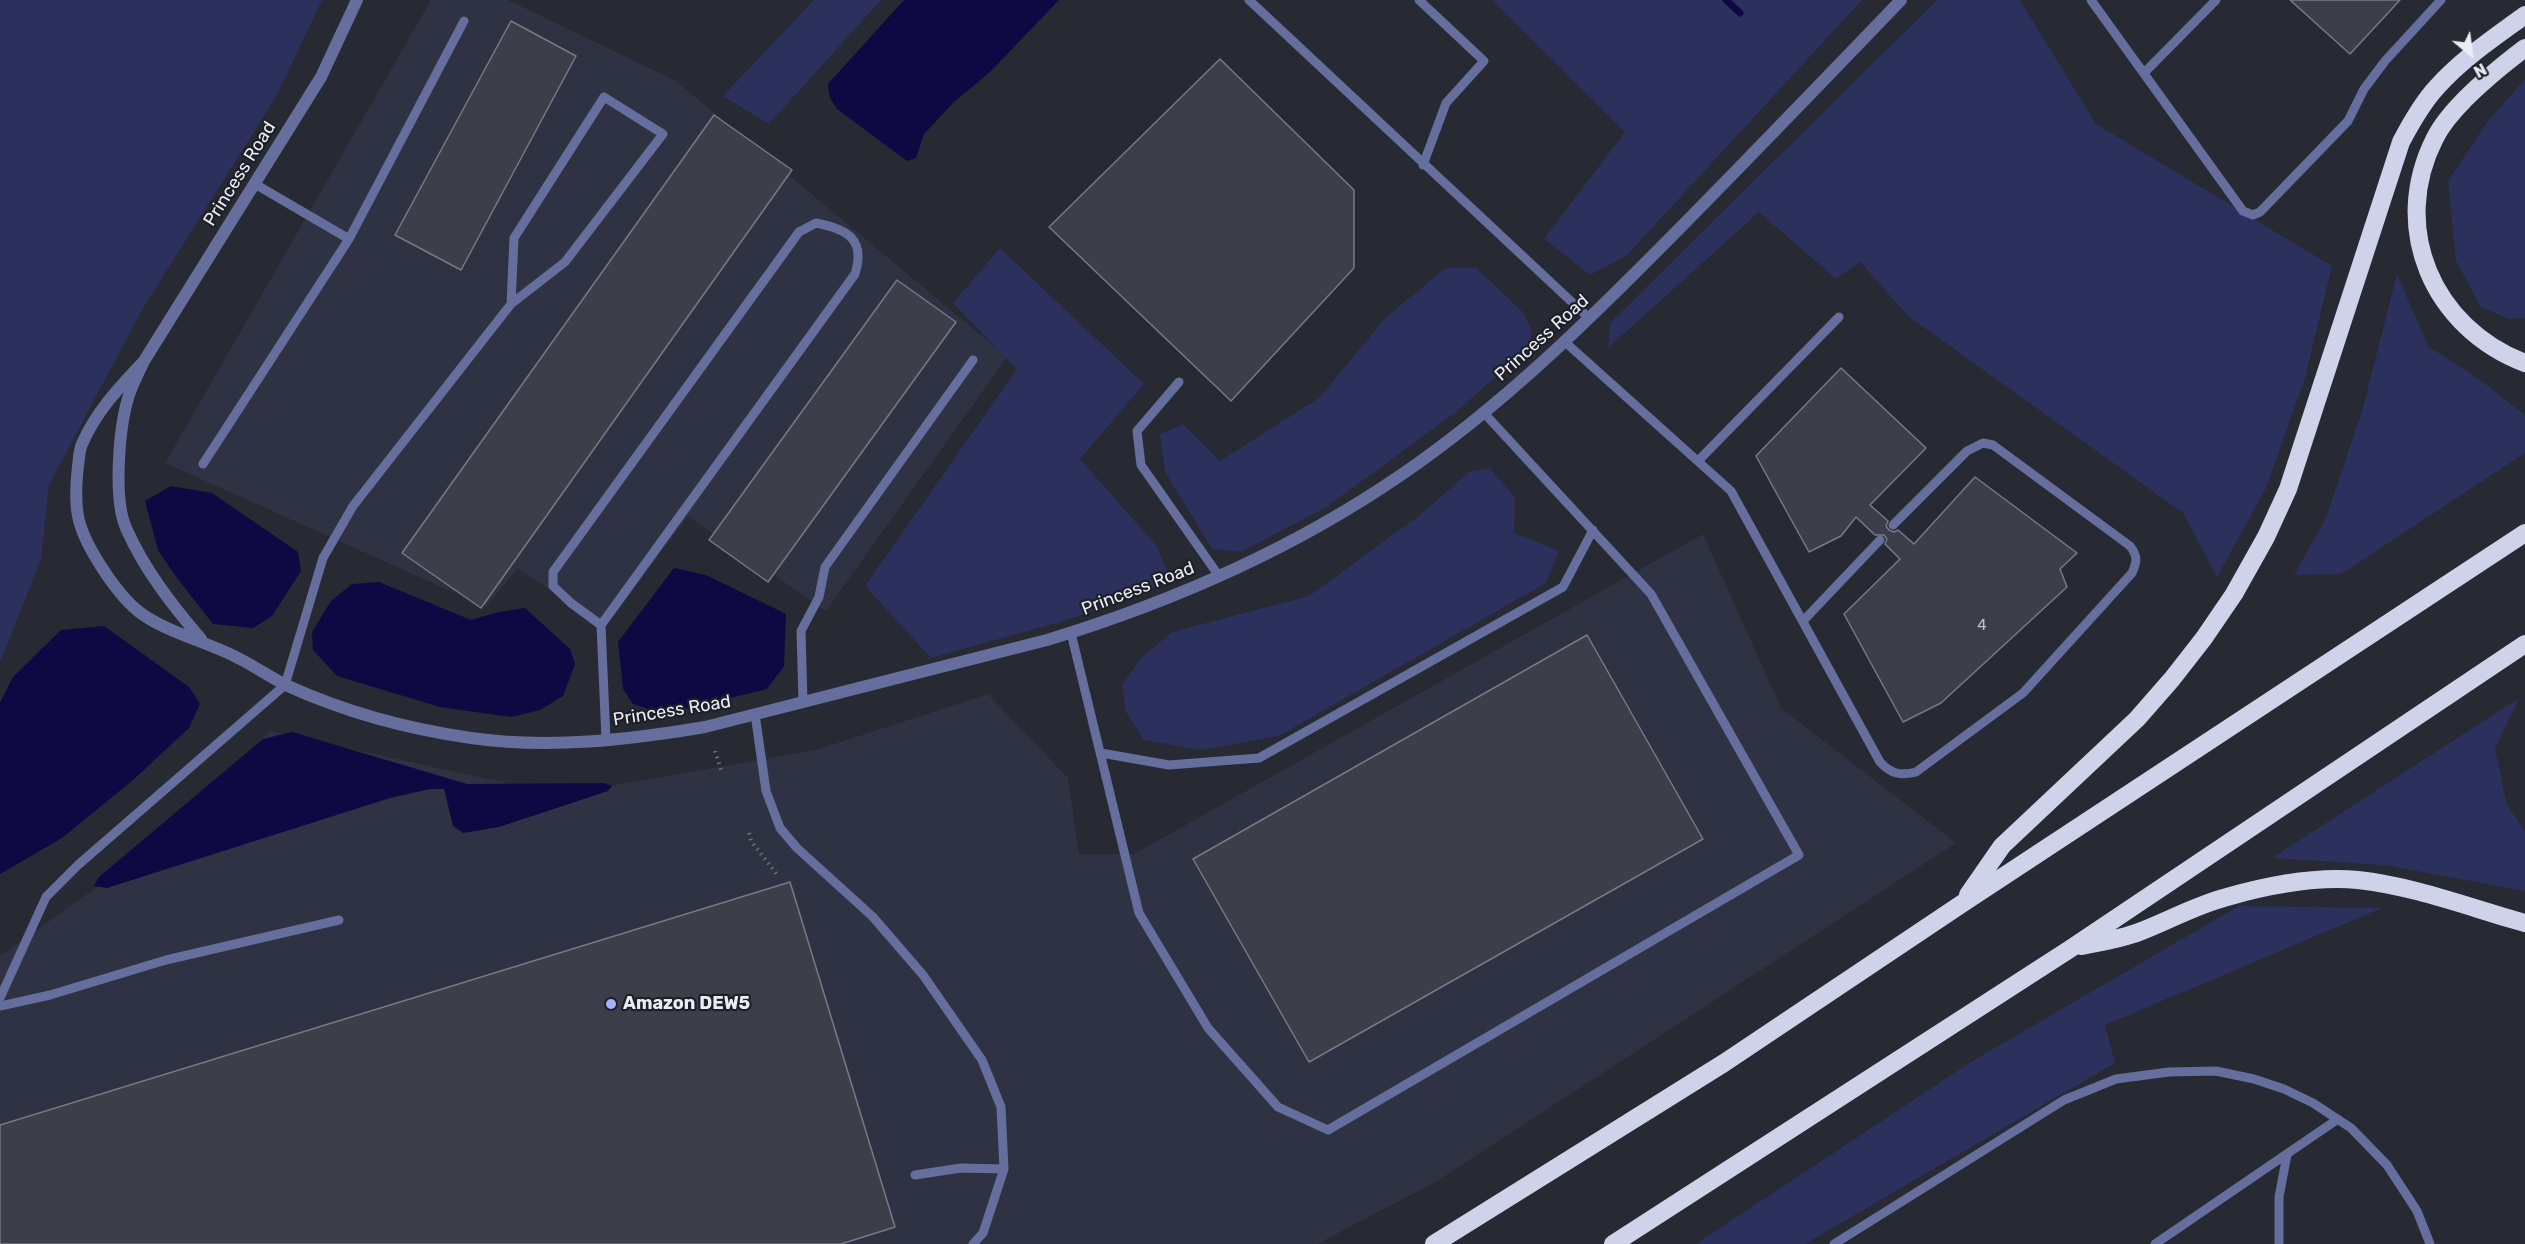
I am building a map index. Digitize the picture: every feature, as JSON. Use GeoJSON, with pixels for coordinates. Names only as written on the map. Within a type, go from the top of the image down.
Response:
{"type":"FeatureCollection","features":[{"type":"Feature","properties":{"kind":"highway"},"geometry":{"type":"LineString","coordinates":[[1963,903],[2002,846],[2137,719],[2204,638],[2234,594],[2266,537],[2288,489],[2401,142],[2417,113],[2437,86],[2525,15]]}},
{"type":"Feature","properties":{"kind":"highway"},"geometry":{"type":"LineString","coordinates":[[2525,48],[2473,92],[2435,137],[2423,166],[2417,193],[2416,223],[2420,248],[2441,298],[2483,342],[2525,363]]}},
{"type":"Feature","properties":{"kind":"highway"},"geometry":{"type":"LineString","coordinates":[[1434,1244],[1724,1062],[2525,533]]}},
{"type":"Feature","properties":{"kind":"highway"},"geometry":{"type":"LineString","coordinates":[[1613,1244],[2070,949],[2525,644]]}},
{"type":"Feature","properties":{"kind":"highway"},"geometry":{"type":"LineString","coordinates":[[2070,949],[2137,933],[2185,911],[2226,897],[2277,885],[2318,879],[2357,880],[2396,886],[2525,924]]}},
{"type":"Feature","properties":{"kind":"street","name":"Princess Road"},"geometry":{"type":"LineString","coordinates":[[201,640],[171,603],[125,526],[118,481],[122,429],[129,395],[144,361],[321,77],[357,0]]}},
{"type":"Feature","properties":{"kind":"street","name":"Princess Road"},"geometry":{"type":"LineString","coordinates":[[144,361],[102,406],[81,447],[76,487],[78,518],[97,559],[113,585],[139,611],[177,632],[201,640],[285,685],[323,701],[368,716],[471,738],[530,743],[606,740],[705,727],[1071,633],[1174,597],[1327,522],[1400,476],[1484,413],[1565,342],[1901,0]]}},
{"type":"Feature","properties":{"kind":"lane"},"geometry":{"type":"LineString","coordinates":[[1249,0],[1590,319]]}},
{"type":"Feature","properties":{"kind":"lane"},"geometry":{"type":"LineString","coordinates":[[1419,0],[1484,61],[1446,103],[1423,165]]}},
{"type":"Feature","properties":{"kind":"lane"},"geometry":{"type":"LineString","coordinates":[[2091,0],[2243,211],[2253,215],[2260,212],[2348,121],[2364,89],[2385,61],[2441,0]]}},
{"type":"Feature","properties":{"kind":"lane"},"geometry":{"type":"LineString","coordinates":[[2144,73],[2216,0]]}},
{"type":"Feature","properties":{"kind":"lane"},"geometry":{"type":"LineString","coordinates":[[203,464],[349,238],[464,21]]}},
{"type":"Feature","properties":{"kind":"lane"},"geometry":{"type":"LineString","coordinates":[[0,998],[46,897],[78,865],[285,685],[323,558],[353,506],[511,304],[565,262],[663,134],[604,97],[514,238],[511,304]]}},
{"type":"Feature","properties":{"kind":"lane"},"geometry":{"type":"LineString","coordinates":[[255,184],[349,238]]}},
{"type":"Feature","properties":{"kind":"lane"},"geometry":{"type":"LineString","coordinates":[[601,625],[571,603],[553,586],[553,572],[800,232],[816,223],[838,227],[853,238],[860,258],[855,274],[601,625],[606,740]]}},
{"type":"Feature","properties":{"kind":"lane"},"geometry":{"type":"LineString","coordinates":[[1698,461],[1839,316]]}},
{"type":"Feature","properties":{"kind":"lane"},"geometry":{"type":"LineString","coordinates":[[1565,342],[1731,491],[1880,762],[1888,770],[1906,774],[1916,772],[2023,693],[2132,573],[2137,563],[2135,553],[2130,546],[1993,445],[1983,443],[1967,451],[1893,525]]}},
{"type":"Feature","properties":{"kind":"lane"},"geometry":{"type":"LineString","coordinates":[[802,702],[801,631],[819,597],[825,567],[973,360]]}},
{"type":"Feature","properties":{"kind":"lane"},"geometry":{"type":"LineString","coordinates":[[1179,382],[1137,431],[1141,465],[1219,576]]}},
{"type":"Feature","properties":{"kind":"lane"},"geometry":{"type":"LineString","coordinates":[[1071,633],[1139,913],[1208,1028],[1278,1107],[1328,1130],[1799,855],[1651,594],[1484,413]]}},
{"type":"Feature","properties":{"kind":"lane"},"geometry":{"type":"LineString","coordinates":[[1101,753],[1169,765],[1259,759],[1563,587],[1593,530]]}},
{"type":"Feature","properties":{"kind":"lane"},"geometry":{"type":"LineString","coordinates":[[1803,621],[1880,540]]}},
{"type":"Feature","properties":{"kind":"lane"},"geometry":{"type":"LineString","coordinates":[[755,714],[766,791],[780,828],[797,848],[873,916],[923,975],[982,1060],[1001,1107],[1004,1169],[983,1233],[973,1244]]}},
{"type":"Feature","properties":{"kind":"lane"},"geometry":{"type":"LineString","coordinates":[[0,1006],[50,995],[166,960],[339,920]]}},
{"type":"Feature","properties":{"kind":"lane"},"geometry":{"type":"LineString","coordinates":[[1834,1244],[2064,1100],[2116,1079],[2169,1072],[2217,1071],[2254,1079],[2284,1089],[2313,1103],[2351,1128],[2387,1165],[2417,1211],[2430,1244]]}},
{"type":"Feature","properties":{"kind":"lane"},"geometry":{"type":"LineString","coordinates":[[2155,1244],[2338,1119]]}},
{"type":"Feature","properties":{"kind":"lane"},"geometry":{"type":"LineString","coordinates":[[2279,1244],[2279,1197],[2287,1155]]}},
{"type":"Feature","properties":{"kind":"lane"},"geometry":{"type":"LineString","coordinates":[[915,1175],[962,1168],[1004,1169]]}},
{"type":"Feature","properties":{"kind":"path"},"geometry":{"type":"LineString","coordinates":[[715,752],[721,770]]}},
{"type":"Feature","properties":{"kind":"path"},"geometry":{"type":"LineString","coordinates":[[749,833],[751,841],[779,877]]}},
{"type":"Feature","properties":{"kind":"shaded area"},"geometry":{"type":"Polygon","coordinates":[[[0,0],[322,0],[277,95],[142,310],[49,485],[41,559],[0,662],[0,0]]]}},
{"type":"Feature","properties":{"kind":"shaded area"},"geometry":{"type":"Polygon","coordinates":[[[431,0],[508,0],[676,81],[1007,357],[826,611],[688,516],[605,628],[518,568],[486,607],[165,463],[431,0]]]}},
{"type":"Feature","properties":{"kind":"shaded area"},"geometry":{"type":"Polygon","coordinates":[[[814,0],[881,0],[769,124],[723,96],[814,0]]]}},
{"type":"Feature","properties":{"kind":"shaded area"},"geometry":{"type":"Polygon","coordinates":[[[904,0],[1059,0],[990,72],[953,103],[924,134],[916,158],[907,161],[837,109],[830,98],[828,84],[904,0]]]}},
{"type":"Feature","properties":{"kind":"shaded area"},"geometry":{"type":"Polygon","coordinates":[[[1492,0],[1862,0],[1627,255],[1590,275],[1544,239],[1625,132],[1492,0]]]}},
{"type":"Feature","properties":{"kind":"shaded area"},"geometry":{"type":"Polygon","coordinates":[[[1937,0],[2020,0],[2096,124],[2332,266],[2305,378],[2266,488],[2217,577],[2183,513],[1908,316],[1860,262],[1836,279],[1759,212],[1608,348],[1610,323],[1937,0]]]}},
{"type":"Feature","properties":{"kind":"shaded area"},"geometry":{"type":"Polygon","coordinates":[[[2525,79],[2525,318],[2509,319],[2481,307],[2456,261],[2448,181],[2488,121],[2525,79]]]}},
{"type":"Feature","properties":{"kind":"shaded area"},"geometry":{"type":"Polygon","coordinates":[[[1000,248],[1144,384],[1080,459],[1156,545],[1172,581],[1067,620],[931,658],[865,586],[1017,369],[953,303],[1000,248]]]}},
{"type":"Feature","properties":{"kind":"shaded area"},"geometry":{"type":"Polygon","coordinates":[[[1446,268],[1476,268],[1523,312],[1532,332],[1526,350],[1456,412],[1325,508],[1240,552],[1212,549],[1165,472],[1160,434],[1183,424],[1220,461],[1319,398],[1386,317],[1446,268]]]}},
{"type":"Feature","properties":{"kind":"shaded area"},"geometry":{"type":"Polygon","coordinates":[[[2397,274],[2428,346],[2483,382],[2525,415],[2525,453],[2341,574],[2294,575],[2326,518],[2362,411],[2397,274]]]}},
{"type":"Feature","properties":{"kind":"shaded area"},"geometry":{"type":"Polygon","coordinates":[[[1490,468],[1515,498],[1514,533],[1559,551],[1546,583],[1279,736],[1201,750],[1144,740],[1126,712],[1122,685],[1140,659],[1172,632],[1309,596],[1420,515],[1469,472],[1490,468]]]}},
{"type":"Feature","properties":{"kind":"shaded area"},"geometry":{"type":"Polygon","coordinates":[[[171,486],[212,493],[298,552],[301,571],[272,616],[253,628],[213,624],[174,574],[158,550],[145,501],[171,486]]]}},
{"type":"Feature","properties":{"kind":"shaded area"},"geometry":{"type":"Polygon","coordinates":[[[1703,534],[1781,708],[1956,843],[1434,1183],[1317,1244],[0,1244],[0,956],[138,858],[270,731],[520,786],[593,789],[816,750],[988,694],[1068,778],[1079,854],[1134,854],[1703,534]]]}},
{"type":"Feature","properties":{"kind":"shaded area"},"geometry":{"type":"Polygon","coordinates":[[[674,568],[706,575],[786,614],[784,666],[767,689],[663,714],[633,704],[623,689],[618,642],[674,568]]]}},
{"type":"Feature","properties":{"kind":"shaded area"},"geometry":{"type":"Polygon","coordinates":[[[379,582],[471,620],[525,608],[570,649],[575,664],[563,696],[540,710],[511,717],[440,707],[337,676],[313,650],[312,632],[331,601],[352,584],[379,582]]]}},
{"type":"Feature","properties":{"kind":"shaded area"},"geometry":{"type":"Polygon","coordinates":[[[104,626],[189,687],[200,704],[189,728],[133,780],[62,838],[0,874],[0,703],[13,677],[61,630],[104,626]]]}},
{"type":"Feature","properties":{"kind":"shaded area"},"geometry":{"type":"Polygon","coordinates":[[[2519,698],[2495,749],[2507,805],[2525,831],[2525,891],[2384,865],[2272,858],[2519,698]]]}},
{"type":"Feature","properties":{"kind":"shaded area"},"geometry":{"type":"Polygon","coordinates":[[[292,732],[467,784],[604,783],[612,786],[608,791],[499,827],[463,833],[453,826],[444,789],[430,789],[390,798],[107,888],[94,886],[99,877],[263,739],[292,732]]]}},
{"type":"Feature","properties":{"kind":"shaded area"},"geometry":{"type":"Polygon","coordinates":[[[2239,906],[2382,908],[2105,1025],[2115,1063],[1805,1244],[1696,1244],[1974,1060],[2239,906]]]}},
{"type":"Feature","properties":{"kind":"building"},"geometry":{"type":"Polygon","coordinates":[[[2290,0],[2400,0],[2350,54],[2290,0]]]}},
{"type":"Feature","properties":{"kind":"building"},"geometry":{"type":"Polygon","coordinates":[[[511,21],[576,56],[461,270],[395,235],[511,21]]]}},
{"type":"Feature","properties":{"kind":"building"},"geometry":{"type":"Polygon","coordinates":[[[1220,59],[1354,190],[1354,268],[1231,401],[1049,227],[1220,59]]]}},
{"type":"Feature","properties":{"kind":"building"},"geometry":{"type":"Polygon","coordinates":[[[714,115],[792,170],[481,608],[402,553],[714,115]]]}},
{"type":"Feature","properties":{"kind":"building"},"geometry":{"type":"Polygon","coordinates":[[[897,280],[956,322],[768,582],[709,540],[897,280]]]}},
{"type":"Feature","properties":{"kind":"building"},"geometry":{"type":"Polygon","coordinates":[[[1841,368],[1926,448],[1870,505],[1888,521],[1886,526],[1889,530],[1894,532],[1898,530],[1914,544],[1975,477],[2077,553],[2060,569],[2067,587],[1941,703],[1903,722],[1844,614],[1900,559],[1885,544],[1887,539],[1884,535],[1875,535],[1856,517],[1841,536],[1809,552],[1756,456],[1841,368]]]}},
{"type":"Feature","properties":{"kind":"building"},"geometry":{"type":"Polygon","coordinates":[[[1587,635],[1703,839],[1309,1062],[1193,859],[1587,635]]]}},
{"type":"Feature","properties":{"kind":"building","name":"Amazon DEW5"},"geometry":{"type":"Polygon","coordinates":[[[790,882],[895,1227],[841,1244],[0,1244],[0,1125],[790,882]]]}},
{"type":"Feature","properties":{"kind":"waterway"},"geometry":{"type":"LineString","coordinates":[[1726,0],[1740,13]]}},
{"type":"Feature","properties":{"kind":"place","name":"Amazon DEW5"},"geometry":{"type":"Point","coordinates":[611,1004]}}]}
